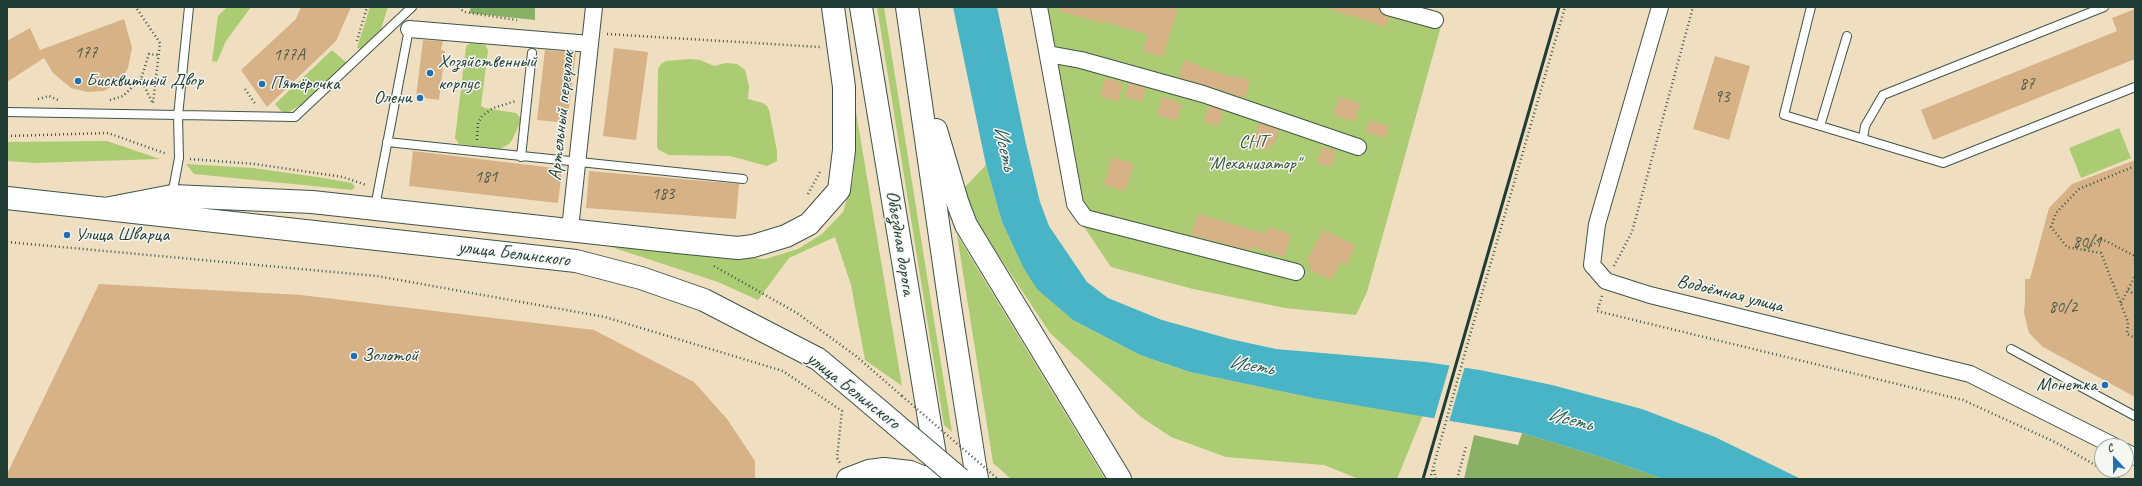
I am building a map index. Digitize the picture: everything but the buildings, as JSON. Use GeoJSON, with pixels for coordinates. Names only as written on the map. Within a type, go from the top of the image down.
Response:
{"type":"FeatureCollection","features":[{"type":"Feature","properties":{"kind":"main road"},"geometry":{"type":"LineString","coordinates":[[105,209],[172,196],[312,202],[377,198],[570,229],[738,248],[753,246],[786,236],[809,224],[839,190],[844,150],[844,87],[833,7]]}},
{"type":"Feature","properties":{"kind":"main road","name":"Объездная дорога"},"geometry":{"type":"LineString","coordinates":[[861,7],[939,479]]}},
{"type":"Feature","properties":{"kind":"main road","name":"Объездная дорога"},"geometry":{"type":"LineString","coordinates":[[909,11],[950,306],[977,479]]}},
{"type":"Feature","properties":{"kind":"main road"},"geometry":{"type":"LineString","coordinates":[[917,70],[957,201],[966,225],[1120,479]]}},
{"type":"Feature","properties":{"kind":"main road","name":"улица Белинского"},"geometry":{"type":"LineString","coordinates":[[7,198],[576,261],[641,278],[704,300],[818,359],[960,479]]}},
{"type":"Feature","properties":{"kind":"main road"},"geometry":{"type":"LineString","coordinates":[[848,479],[869,471],[884,469],[910,472],[927,479]]}},
{"type":"Feature","properties":{"kind":"street","name":"Артельный переулок"},"geometry":{"type":"LineString","coordinates":[[570,229],[594,7]]}},
{"type":"Feature","properties":{"kind":"street"},"geometry":{"type":"LineString","coordinates":[[1039,7],[1075,204],[1085,218],[1296,272]]}},
{"type":"Feature","properties":{"kind":"street"},"geometry":{"type":"LineString","coordinates":[[1388,7],[1435,20]]}},
{"type":"Feature","properties":{"kind":"street","name":"Водоёмная улица"},"geometry":{"type":"LineString","coordinates":[[1660,7],[1597,224],[1592,266],[1606,281],[1650,295],[1970,374],[2098,438]]}},
{"type":"Feature","properties":{"kind":"street"},"geometry":{"type":"LineString","coordinates":[[409,29],[591,38]]}},
{"type":"Feature","properties":{"kind":"street"},"geometry":{"type":"LineString","coordinates":[[1048,54],[1081,60],[1203,94],[1358,147]]}},
{"type":"Feature","properties":{"kind":"lane"},"geometry":{"type":"LineString","coordinates":[[172,196],[179,158],[178,116],[188,7]]}},
{"type":"Feature","properties":{"kind":"lane"},"geometry":{"type":"LineString","coordinates":[[7,112],[295,117],[412,7]]}},
{"type":"Feature","properties":{"kind":"lane"},"geometry":{"type":"LineString","coordinates":[[1811,7],[1784,115],[1863,138],[1943,164],[2135,87]]}},
{"type":"Feature","properties":{"kind":"lane"},"geometry":{"type":"LineString","coordinates":[[1863,138],[1865,126],[1883,95],[2104,7]]}},
{"type":"Feature","properties":{"kind":"lane"},"geometry":{"type":"LineString","coordinates":[[377,198],[409,29]]}},
{"type":"Feature","properties":{"kind":"lane"},"geometry":{"type":"LineString","coordinates":[[1820,126],[1847,36]]}},
{"type":"Feature","properties":{"kind":"lane"},"geometry":{"type":"LineString","coordinates":[[522,157],[532,53]]}},
{"type":"Feature","properties":{"kind":"lane"},"geometry":{"type":"LineString","coordinates":[[387,142],[743,179]]}},
{"type":"Feature","properties":{"kind":"lane"},"geometry":{"type":"LineString","coordinates":[[2010,349],[2135,416]]}},
{"type":"Feature","properties":{"kind":"path"},"geometry":{"type":"LineString","coordinates":[[350,65],[367,7]]}},
{"type":"Feature","properties":{"kind":"path"},"geometry":{"type":"LineString","coordinates":[[460,7],[464,12],[489,15]]}},
{"type":"Feature","properties":{"kind":"path"},"geometry":{"type":"LineString","coordinates":[[1430,479],[1565,7]]}},
{"type":"Feature","properties":{"kind":"path"},"geometry":{"type":"LineString","coordinates":[[1693,7],[1632,232],[1606,281],[1597,311],[1963,400],[2057,443],[2094,465]]}},
{"type":"Feature","properties":{"kind":"path"},"geometry":{"type":"LineString","coordinates":[[136,9],[160,43],[153,104]]}},
{"type":"Feature","properties":{"kind":"path"},"geometry":{"type":"LineString","coordinates":[[591,38],[820,47]]}},
{"type":"Feature","properties":{"kind":"path"},"geometry":{"type":"LineString","coordinates":[[819,40],[821,54]]}},
{"type":"Feature","properties":{"kind":"path"},"geometry":{"type":"LineString","coordinates":[[117,104],[109,102],[123,96],[141,78],[149,54],[158,55]]}},
{"type":"Feature","properties":{"kind":"path"},"geometry":{"type":"LineString","coordinates":[[141,78],[153,104]]}},
{"type":"Feature","properties":{"kind":"path"},"geometry":{"type":"LineString","coordinates":[[31,101],[49,96],[60,101]]}},
{"type":"Feature","properties":{"kind":"path"},"geometry":{"type":"LineString","coordinates":[[476,152],[476,131],[478,122],[482,116],[500,105],[528,98]]}},
{"type":"Feature","properties":{"kind":"path"},"geometry":{"type":"LineString","coordinates":[[146,104],[153,104]]}},
{"type":"Feature","properties":{"kind":"path"},"geometry":{"type":"LineString","coordinates":[[7,136],[108,133],[179,158],[255,164],[343,177],[377,198]]}},
{"type":"Feature","properties":{"kind":"path"},"geometry":{"type":"LineString","coordinates":[[2135,166],[2079,189],[2056,213],[2051,227],[2067,247],[2101,253],[2128,322],[2127,334],[2135,338]]}},
{"type":"Feature","properties":{"kind":"path"},"geometry":{"type":"LineString","coordinates":[[807,196],[822,168]]}},
{"type":"Feature","properties":{"kind":"path"},"geometry":{"type":"LineString","coordinates":[[2084,250],[2102,240],[2135,255],[2135,265]]}},
{"type":"Feature","properties":{"kind":"path"},"geometry":{"type":"LineString","coordinates":[[7,242],[377,276],[605,317],[783,371],[842,411],[837,458]]}},
{"type":"Feature","properties":{"kind":"path"},"geometry":{"type":"LineString","coordinates":[[711,265],[797,313],[856,356],[998,479]]}},
{"type":"Feature","properties":{"kind":"path"},"geometry":{"type":"LineString","coordinates":[[2121,303],[2135,276]]}},
{"type":"Feature","properties":{"kind":"path"},"geometry":{"type":"LineString","coordinates":[[2128,290],[2135,295]]}},
{"type":"Feature","properties":{"kind":"path"},"geometry":{"type":"LineString","coordinates":[[1457,479],[1466,447]]}},
{"type":"Feature","properties":{"kind":"path"},"geometry":{"type":"LineString","coordinates":[[1434,467],[1436,479]]}},
{"type":"Feature","properties":{"kind":"green space"},"geometry":{"type":"Polygon","coordinates":[[[227,7],[251,7],[226,41],[217,62],[212,61],[218,16],[227,7]]]}},
{"type":"Feature","properties":{"kind":"green space"},"geometry":{"type":"Polygon","coordinates":[[[370,7],[388,7],[381,29],[361,49],[357,48],[370,7]]]}},
{"type":"Feature","properties":{"kind":"green space"},"geometry":{"type":"Polygon","coordinates":[[[471,7],[535,7],[535,20],[469,13],[471,7]]]}},
{"type":"Feature","properties":{"kind":"green space"},"geometry":{"type":"Polygon","coordinates":[[[877,7],[884,7],[952,432],[944,425],[877,7]]]}},
{"type":"Feature","properties":{"kind":"green space","name":"СНТ \"Механизатор\""},"geometry":{"type":"Polygon","coordinates":[[[1035,7],[1403,7],[1443,19],[1367,292],[1356,315],[1285,308],[1193,289],[1111,267],[1068,203],[1035,7]]]}},
{"type":"Feature","properties":{"kind":"green space"},"geometry":{"type":"Polygon","coordinates":[[[471,43],[485,45],[488,50],[481,106],[516,113],[520,117],[521,121],[512,140],[509,144],[500,149],[459,144],[455,138],[466,47],[471,43]]]}},
{"type":"Feature","properties":{"kind":"green space"},"geometry":{"type":"Polygon","coordinates":[[[332,50],[347,63],[304,103],[287,113],[281,111],[275,104],[332,50]]]}},
{"type":"Feature","properties":{"kind":"green space"},"geometry":{"type":"Polygon","coordinates":[[[690,59],[700,60],[714,66],[726,63],[737,64],[745,70],[749,86],[748,99],[763,103],[769,110],[777,151],[777,161],[767,166],[730,156],[669,155],[659,150],[657,147],[658,69],[661,64],[666,61],[690,59]]]}},
{"type":"Feature","properties":{"kind":"green space"},"geometry":{"type":"Polygon","coordinates":[[[851,82],[902,386],[865,360],[851,285],[835,237],[789,258],[758,300],[718,282],[602,244],[765,259],[798,249],[822,234],[843,212],[853,180],[855,156],[851,82]]]}},
{"type":"Feature","properties":{"kind":"green space"},"geometry":{"type":"Polygon","coordinates":[[[2119,128],[2131,158],[2081,178],[2069,148],[2119,128]]]}},
{"type":"Feature","properties":{"kind":"green space"},"geometry":{"type":"Polygon","coordinates":[[[107,141],[160,159],[35,163],[7,161],[7,142],[107,141]]]}},
{"type":"Feature","properties":{"kind":"green space"},"geometry":{"type":"Polygon","coordinates":[[[186,164],[253,168],[352,183],[355,187],[352,190],[194,174],[186,164]]]}},
{"type":"Feature","properties":{"kind":"green space"},"geometry":{"type":"Polygon","coordinates":[[[986,165],[1002,222],[1023,267],[1073,320],[1140,355],[1190,372],[1313,398],[1423,415],[1397,479],[1359,479],[1324,465],[1226,457],[1171,437],[1141,417],[1050,333],[979,226],[964,188],[986,165]]]}},
{"type":"Feature","properties":{"kind":"green space"},"geometry":{"type":"Polygon","coordinates":[[[957,235],[1105,479],[1011,479],[993,463],[957,235]]]}},
{"type":"Feature","properties":{"kind":"green space"},"geometry":{"type":"Polygon","coordinates":[[[1522,433],[1604,458],[1663,479],[1464,479],[1474,435],[1518,445],[1522,433]]]}},
{"type":"Feature","properties":{"kind":"water","name":"Исеть"},"geometry":{"type":"Polygon","coordinates":[[[953,7],[997,7],[1026,144],[1040,202],[1049,226],[1087,282],[1108,298],[1162,320],[1230,339],[1276,349],[1426,362],[1480,370],[1552,385],[1642,409],[1715,437],[1801,479],[1663,479],[1604,458],[1522,433],[1313,398],[1190,372],[1140,355],[1073,320],[1037,289],[1023,267],[1002,222],[986,165],[953,7]]]}},
{"type":"Feature","properties":{"kind":"pier"},"geometry":{"type":"Polygon","coordinates":[[[1450,364],[1465,366],[1449,422],[1434,419],[1450,364]]]}},
{"type":"Feature","properties":{"kind":"railway"},"geometry":{"type":"LineString","coordinates":[[1423,479],[1559,7]]}},
{"type":"Feature","properties":{"kind":"place","name":"Хозяйственный корпус"},"geometry":{"type":"Point","coordinates":[430,73]}},
{"type":"Feature","properties":{"kind":"place","name":"Бисквитный Двор"},"geometry":{"type":"Point","coordinates":[78,81]}},
{"type":"Feature","properties":{"kind":"place","name":"Пятёрочка"},"geometry":{"type":"Point","coordinates":[262,84]}},
{"type":"Feature","properties":{"kind":"place","name":"Олени"},"geometry":{"type":"Point","coordinates":[420,98]}},
{"type":"Feature","properties":{"kind":"place","name":"Улица Шварца"},"geometry":{"type":"Point","coordinates":[67,235]}},
{"type":"Feature","properties":{"kind":"place","name":"Золотой"},"geometry":{"type":"Point","coordinates":[354,356]}},
{"type":"Feature","properties":{"kind":"place","name":"Монетка"},"geometry":{"type":"Point","coordinates":[2105,385]}}]}
